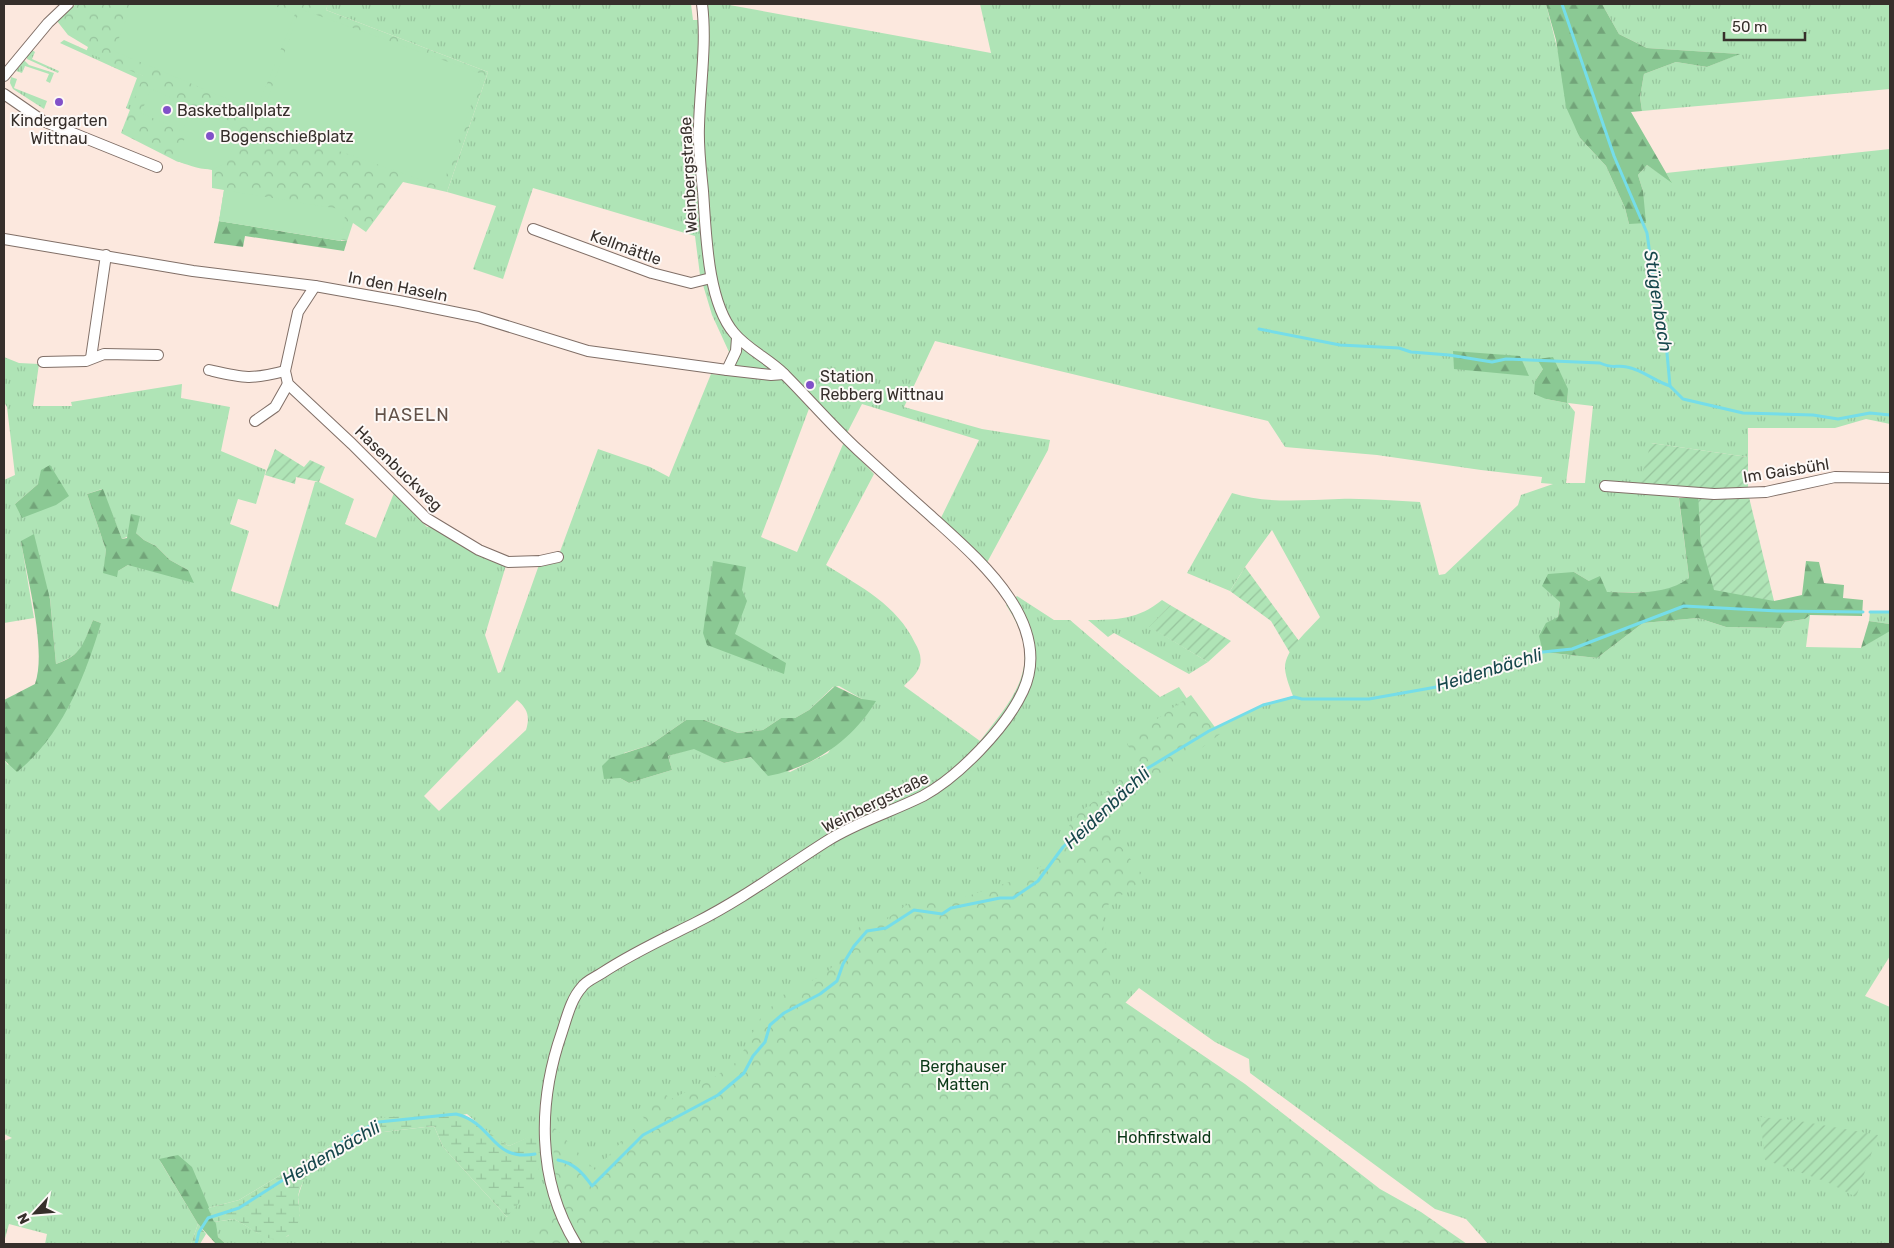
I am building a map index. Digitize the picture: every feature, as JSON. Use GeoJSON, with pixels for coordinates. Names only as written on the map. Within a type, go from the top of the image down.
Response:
{"type":"FeatureCollection","features":[{"type":"Feature","properties":{"kind":"street"},"geometry":{"type":"LineString","coordinates":[[4,76],[42,29],[68,4]]}},
{"type":"Feature","properties":{"kind":"street","name":"Weinbergstraße"},"geometry":{"type":"LineString","coordinates":[[576,1244],[559,1211],[548,1173],[545,1105],[550,1072],[558,1044],[572,1005],[582,986],[644,947],[699,921],[784,872],[827,841],[858,824],[899,807],[940,786],[964,766],[997,730],[1023,690],[1031,656],[1029,640],[1006,592],[996,579],[956,539],[845,438],[784,374],[738,338],[729,327],[711,278],[699,134],[704,51],[702,4]]}},
{"type":"Feature","properties":{"kind":"street"},"geometry":{"type":"LineString","coordinates":[[4,94],[43,121],[157,167]]}},
{"type":"Feature","properties":{"kind":"street","name":"Kellmättle"},"geometry":{"type":"LineString","coordinates":[[533,228],[652,273],[690,283],[711,278]]}},
{"type":"Feature","properties":{"kind":"street","name":"In den Haseln"},"geometry":{"type":"LineString","coordinates":[[4,239],[193,271],[315,286],[478,317],[588,351],[727,370],[771,375],[784,374]]}},
{"type":"Feature","properties":{"kind":"street"},"geometry":{"type":"LineString","coordinates":[[92,358],[106,255]]}},
{"type":"Feature","properties":{"kind":"street"},"geometry":{"type":"LineString","coordinates":[[255,421],[275,407],[288,384],[285,371],[298,312],[315,286]]}},
{"type":"Feature","properties":{"kind":"street"},"geometry":{"type":"LineString","coordinates":[[727,370],[736,351],[738,338]]}},
{"type":"Feature","properties":{"kind":"street"},"geometry":{"type":"LineString","coordinates":[[43,362],[86,361],[104,354],[158,355]]}},
{"type":"Feature","properties":{"kind":"street"},"geometry":{"type":"LineString","coordinates":[[209,370],[243,378],[256,378],[285,371]]}},
{"type":"Feature","properties":{"kind":"street","name":"Hasenbuckweg"},"geometry":{"type":"LineString","coordinates":[[288,384],[352,444],[426,518],[478,550],[508,562],[526,562],[558,557]]}},
{"type":"Feature","properties":{"kind":"street","name":"Im Gaisbühl"},"geometry":{"type":"LineString","coordinates":[[1605,486],[1698,494],[1766,492],[1835,477],[1890,478]]}},
{"type":"Feature","properties":{"kind":"green space"},"geometry":{"type":"Polygon","coordinates":[[[76,4],[328,4],[326,10],[488,72],[447,192],[403,182],[366,232],[353,223],[347,241],[219,221],[224,190],[212,188],[212,170],[176,161],[121,133],[143,76],[86,52],[88,47],[68,35],[57,21],[76,4]]]}},
{"type":"Feature","properties":{"kind":"green space"},"geometry":{"type":"Polygon","coordinates":[[[132,4],[270,4],[295,14],[256,111],[114,51],[132,4]]]}},
{"type":"Feature","properties":{"kind":"green space"},"geometry":{"type":"Polygon","coordinates":[[[328,4],[691,4],[693,20],[708,20],[707,5],[724,4],[991,53],[980,4],[1546,4],[1580,138],[1606,166],[1625,208],[1629,224],[1643,191],[1638,175],[1647,165],[1671,181],[1666,173],[1890,149],[1890,424],[1866,419],[1835,428],[1748,428],[1748,457],[1651,443],[1678,492],[1689,578],[1679,586],[1656,592],[1607,592],[1574,572],[1560,602],[1558,617],[1543,652],[1597,658],[1643,623],[1698,618],[1726,627],[1781,628],[1785,622],[1805,619],[1810,615],[1806,647],[1861,648],[1890,630],[1890,956],[1865,996],[1890,1007],[1890,1244],[1488,1244],[1466,1219],[1435,1209],[1250,1073],[1249,1059],[1215,1042],[1139,988],[902,1244],[226,1244],[218,1237],[214,1222],[234,1219],[266,1236],[280,1238],[288,1236],[300,1215],[298,1197],[304,1178],[312,1170],[375,1133],[434,1126],[443,1147],[507,1217],[537,1134],[509,1146],[496,1139],[467,1114],[347,1135],[239,1200],[208,1208],[202,1193],[160,1161],[198,1224],[191,1244],[45,1244],[47,1234],[9,1224],[4,1242],[4,1141],[12,1138],[4,1134],[4,760],[8,765],[101,623],[93,620],[81,648],[72,656],[56,664],[50,598],[21,541],[34,618],[4,623],[4,480],[15,475],[7,407],[4,402],[4,357],[19,363],[39,364],[33,406],[72,406],[71,402],[182,384],[181,398],[230,407],[221,451],[266,470],[256,504],[238,499],[230,524],[249,531],[231,591],[278,607],[315,482],[319,482],[354,499],[345,524],[376,538],[394,493],[427,527],[433,525],[507,562],[485,635],[498,673],[501,672],[540,562],[558,557],[598,449],[650,467],[669,477],[711,374],[719,375],[729,352],[712,315],[700,275],[695,236],[533,188],[503,279],[473,269],[496,206],[447,192],[488,72],[326,10],[328,4]],[[935,341],[904,407],[982,429],[1050,440],[1048,450],[983,570],[937,526],[979,440],[862,404],[846,435],[810,406],[761,537],[797,552],[844,442],[874,474],[826,565],[877,598],[888,607],[907,630],[919,651],[921,662],[917,672],[904,686],[980,741],[1005,708],[1021,678],[1024,661],[1023,644],[1018,626],[1006,605],[1017,596],[1054,620],[1070,620],[1160,697],[1179,687],[1209,731],[1263,705],[1293,696],[1285,669],[1286,662],[1293,648],[1320,617],[1272,530],[1230,591],[1187,573],[1232,493],[1272,500],[1359,499],[1420,502],[1439,575],[1445,574],[1518,505],[1521,495],[1553,484],[1541,483],[1542,477],[1377,455],[1285,447],[1268,421],[935,341]],[[1543,369],[1535,381],[1546,399],[1567,403],[1567,389],[1563,381],[1555,375],[1543,369]],[[1568,403],[1575,412],[1566,483],[1585,483],[1593,406],[1568,403]],[[41,478],[38,484],[15,504],[56,505],[41,478]],[[102,489],[87,494],[106,550],[104,572],[118,571],[128,565],[188,570],[170,560],[156,546],[144,540],[136,533],[122,539],[102,489]],[[839,686],[833,687],[809,710],[795,718],[781,718],[763,730],[738,733],[704,720],[686,720],[650,745],[624,753],[620,778],[629,783],[672,770],[668,756],[694,748],[724,763],[751,757],[790,772],[828,753],[862,699],[839,686]],[[517,700],[424,796],[439,811],[526,730],[527,714],[524,707],[517,700]]]}},
{"type":"Feature","properties":{"kind":"green space"},"geometry":{"type":"Polygon","coordinates":[[[1546,4],[1602,4],[1619,34],[1647,48],[1740,54],[1707,67],[1676,62],[1644,74],[1640,97],[1642,111],[1631,112],[1672,183],[1647,165],[1638,175],[1643,191],[1646,223],[1629,224],[1625,208],[1606,166],[1580,138],[1566,107],[1556,40],[1546,4]]]}},
{"type":"Feature","properties":{"kind":"green space"},"geometry":{"type":"Polygon","coordinates":[[[1602,4],[1890,4],[1890,89],[1642,111],[1640,97],[1644,74],[1676,62],[1707,67],[1739,54],[1647,48],[1619,34],[1602,4]]]}},
{"type":"Feature","properties":{"kind":"green space"},"geometry":{"type":"Polygon","coordinates":[[[300,9],[482,74],[442,187],[259,123],[300,9]]]}},
{"type":"Feature","properties":{"kind":"green space"},"geometry":{"type":"Polygon","coordinates":[[[64,40],[144,76],[138,114],[126,108],[137,78],[60,43],[64,40]]]}},
{"type":"Feature","properties":{"kind":"green space"},"geometry":{"type":"Polygon","coordinates":[[[32,50],[35,52],[32,59],[59,71],[58,73],[27,59],[32,50]]]}},
{"type":"Feature","properties":{"kind":"green space"},"geometry":{"type":"Polygon","coordinates":[[[24,60],[29,65],[54,73],[50,83],[46,81],[49,74],[25,66],[22,73],[16,71],[24,60]]]}},
{"type":"Feature","properties":{"kind":"green space"},"geometry":{"type":"Polygon","coordinates":[[[11,77],[17,79],[14,88],[47,101],[44,109],[13,89],[10,83],[11,77]]]}},
{"type":"Feature","properties":{"kind":"green space","name":"Basketballplatz"},"geometry":{"type":"Polygon","coordinates":[[[151,89],[192,107],[182,131],[141,113],[151,89]]]}},
{"type":"Feature","properties":{"kind":"green space","name":"Bogenschießplatz"},"geometry":{"type":"Polygon","coordinates":[[[197,107],[222,116],[233,127],[234,141],[230,156],[220,166],[213,169],[200,168],[176,161],[197,107]]]}},
{"type":"Feature","properties":{"kind":"green space"},"geometry":{"type":"Polygon","coordinates":[[[224,190],[346,210],[341,241],[219,221],[224,190]]]}},
{"type":"Feature","properties":{"kind":"green space"},"geometry":{"type":"Polygon","coordinates":[[[219,221],[347,241],[344,251],[245,236],[243,247],[214,243],[219,221]]]}},
{"type":"Feature","properties":{"kind":"green space"},"geometry":{"type":"Polygon","coordinates":[[[1453,351],[1520,356],[1529,376],[1454,369],[1453,351]]]}},
{"type":"Feature","properties":{"kind":"green space"},"geometry":{"type":"Polygon","coordinates":[[[1553,357],[1568,389],[1567,403],[1546,399],[1534,394],[1535,381],[1543,369],[1537,359],[1553,357]]]}},
{"type":"Feature","properties":{"kind":"green space"},"geometry":{"type":"Polygon","coordinates":[[[1651,443],[1748,457],[1748,493],[1774,601],[1714,590],[1701,543],[1698,494],[1638,488],[1651,443]]]}},
{"type":"Feature","properties":{"kind":"green space"},"geometry":{"type":"Polygon","coordinates":[[[275,449],[304,467],[310,460],[325,467],[319,482],[296,477],[295,484],[265,475],[275,449]]]}},
{"type":"Feature","properties":{"kind":"green space"},"geometry":{"type":"Polygon","coordinates":[[[50,465],[69,496],[56,505],[22,518],[15,504],[38,484],[41,470],[50,465]]]}},
{"type":"Feature","properties":{"kind":"green space"},"geometry":{"type":"Polygon","coordinates":[[[103,489],[122,539],[127,538],[131,514],[140,516],[136,533],[144,540],[156,546],[170,560],[188,570],[194,583],[128,565],[118,571],[117,577],[103,573],[106,550],[87,494],[103,489]]]}},
{"type":"Feature","properties":{"kind":"green space"},"geometry":{"type":"Polygon","coordinates":[[[1679,498],[1699,498],[1701,543],[1774,601],[1802,595],[1806,561],[1819,562],[1824,583],[1844,585],[1843,598],[1863,600],[1862,616],[1810,615],[1805,619],[1785,622],[1781,628],[1726,627],[1698,618],[1643,623],[1597,658],[1543,652],[1539,636],[1546,623],[1558,617],[1560,602],[1542,586],[1548,574],[1574,572],[1589,581],[1600,576],[1607,592],[1650,592],[1670,588],[1689,578],[1679,498]]]}},
{"type":"Feature","properties":{"kind":"green space"},"geometry":{"type":"Polygon","coordinates":[[[34,534],[50,599],[56,664],[71,657],[80,648],[93,620],[101,623],[87,664],[70,704],[47,741],[17,772],[4,760],[4,700],[35,684],[38,670],[39,653],[35,614],[21,541],[34,534]]]}},
{"type":"Feature","properties":{"kind":"green space"},"geometry":{"type":"Polygon","coordinates":[[[713,561],[746,567],[742,590],[747,601],[735,634],[786,663],[784,674],[707,645],[703,633],[713,561]]]}},
{"type":"Feature","properties":{"kind":"green space"},"geometry":{"type":"Polygon","coordinates":[[[1245,567],[1299,641],[1290,653],[1271,621],[1230,591],[1245,567]]]}},
{"type":"Feature","properties":{"kind":"green space"},"geometry":{"type":"Polygon","coordinates":[[[1162,600],[1170,605],[1150,627],[1208,662],[1189,674],[1114,633],[1108,637],[1088,620],[1109,620],[1136,615],[1162,600]]]}},
{"type":"Feature","properties":{"kind":"green space"},"geometry":{"type":"Polygon","coordinates":[[[1170,605],[1231,641],[1208,662],[1149,627],[1170,605]]]}},
{"type":"Feature","properties":{"kind":"green space"},"geometry":{"type":"Polygon","coordinates":[[[1870,612],[1890,612],[1890,624],[1869,621],[1870,612]]]}},
{"type":"Feature","properties":{"kind":"green space"},"geometry":{"type":"Polygon","coordinates":[[[1869,621],[1890,624],[1890,631],[1861,648],[1869,621]]]}},
{"type":"Feature","properties":{"kind":"green space"},"geometry":{"type":"Polygon","coordinates":[[[835,686],[862,699],[876,701],[856,728],[843,740],[830,750],[800,766],[768,776],[751,757],[724,763],[694,749],[668,756],[672,770],[629,783],[620,778],[604,779],[602,766],[610,758],[650,745],[686,720],[704,720],[738,733],[763,730],[781,718],[795,718],[809,710],[835,686]]]}},
{"type":"Feature","properties":{"kind":"green space","name":"Berghauser Matten"},"geometry":{"type":"Polygon","coordinates":[[[1191,695],[1220,734],[1103,823],[1145,878],[1101,910],[1113,994],[1245,1084],[1380,1189],[1421,1212],[1467,1244],[527,1244],[564,1204],[555,1173],[552,1125],[595,1170],[644,1118],[637,1110],[664,1093],[671,1099],[707,1082],[738,1061],[761,1017],[783,995],[825,974],[836,963],[854,933],[863,923],[885,921],[900,908],[921,899],[962,898],[1030,875],[1049,860],[1075,816],[1139,766],[1126,741],[1191,695]]]}},
{"type":"Feature","properties":{"kind":"green space"},"geometry":{"type":"Polygon","coordinates":[[[452,1110],[475,1121],[509,1146],[537,1133],[541,1164],[527,1194],[507,1217],[443,1147],[434,1126],[375,1133],[312,1170],[300,1190],[298,1198],[300,1213],[298,1224],[291,1233],[282,1239],[267,1238],[234,1219],[214,1222],[208,1208],[239,1200],[373,1119],[452,1110]]]}},
{"type":"Feature","properties":{"kind":"green space"},"geometry":{"type":"Polygon","coordinates":[[[1760,1117],[1794,1120],[1878,1135],[1856,1197],[1827,1182],[1765,1160],[1760,1117]]]}},
{"type":"Feature","properties":{"kind":"green space"},"geometry":{"type":"Polygon","coordinates":[[[178,1155],[192,1167],[216,1224],[218,1237],[226,1244],[216,1244],[198,1224],[159,1159],[178,1155]]]}},
{"type":"Feature","properties":{"kind":"green space"},"geometry":{"type":"Polygon","coordinates":[[[198,1224],[206,1234],[200,1244],[191,1244],[198,1224]]]}},
{"type":"Feature","properties":{"kind":"green space"},"geometry":{"type":"Polygon","coordinates":[[[514,1234],[524,1244],[502,1244],[514,1234]]]}},
{"type":"Feature","properties":{"kind":"waterway","name":"Stügenbach"},"geometry":{"type":"LineString","coordinates":[[1562,4],[1614,156],[1647,233],[1655,291],[1666,342],[1670,386],[1683,399],[1743,413],[1813,415],[1838,419],[1870,413],[1890,415]]}},
{"type":"Feature","properties":{"kind":"waterway"},"geometry":{"type":"LineString","coordinates":[[1259,329],[1340,345],[1399,348],[1411,352],[1449,355],[1492,362],[1506,359],[1600,363],[1609,366],[1623,366],[1633,368],[1670,386]]}},
{"type":"Feature","properties":{"kind":"waterway","name":"Heidenbächli"},"geometry":{"type":"LineString","coordinates":[[558,1160],[564,1161],[578,1169],[592,1186],[643,1135],[718,1095],[744,1073],[753,1056],[765,1042],[770,1025],[784,1013],[820,994],[837,981],[843,964],[854,946],[867,931],[886,928],[914,910],[942,914],[951,908],[1000,898],[1013,898],[1038,881],[1063,847],[1143,771],[1209,731],[1263,705],[1294,697],[1302,699],[1369,699],[1442,686],[1543,652],[1572,649],[1684,606],[1777,611],[1863,612]]}},
{"type":"Feature","properties":{"kind":"waterway","name":"Heidenbächli"},"geometry":{"type":"LineString","coordinates":[[1870,612],[1890,612]]}},
{"type":"Feature","properties":{"kind":"waterway","name":"Heidenbächli"},"geometry":{"type":"LineString","coordinates":[[196,1244],[199,1232],[208,1218],[239,1208],[363,1129],[379,1122],[456,1114],[478,1125],[509,1152],[521,1155],[535,1154]]}},
{"type":"Feature","properties":{"kind":"place","name":"Kindergarten Wittnau"},"geometry":{"type":"Point","coordinates":[59,102]}},
{"type":"Feature","properties":{"kind":"place","name":"Basketballplatz"},"geometry":{"type":"Point","coordinates":[167,110]}},
{"type":"Feature","properties":{"kind":"place","name":"Bogenschießplatz"},"geometry":{"type":"Point","coordinates":[210,136]}},
{"type":"Feature","properties":{"kind":"place","name":"Station Rebberg Wittnau"},"geometry":{"type":"Point","coordinates":[810,385]}},
{"type":"Feature","properties":{"kind":"district","name":"HASELN"},"geometry":{"type":"Point","coordinates":[412,415]}},
{"type":"Feature","properties":{"kind":"park label","name":"Hohfirstwald"},"geometry":{"type":"Point","coordinates":[1164,1137]}}]}
